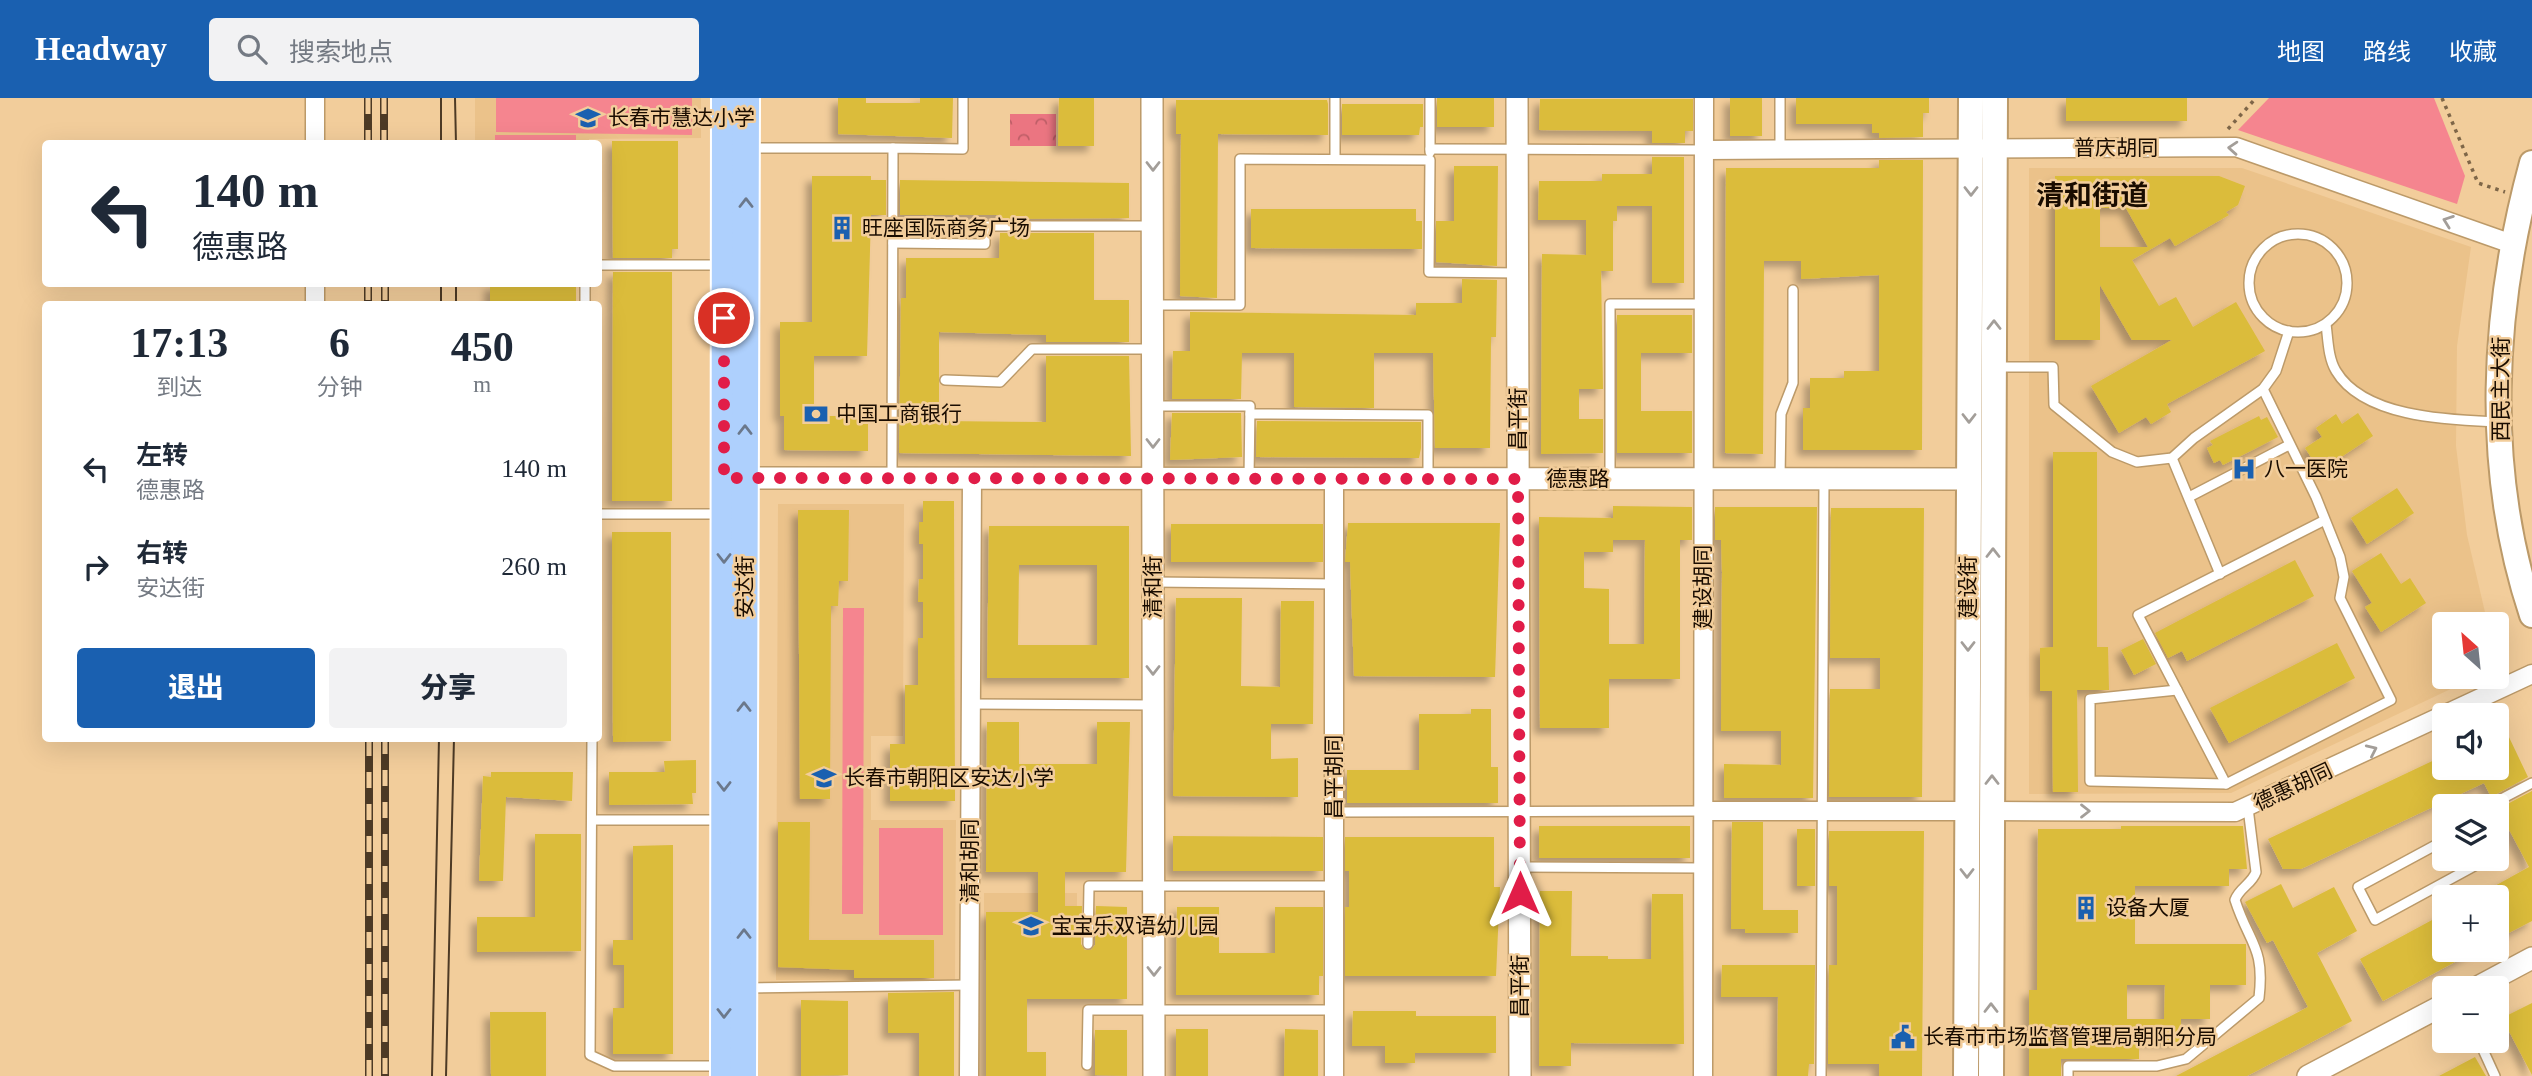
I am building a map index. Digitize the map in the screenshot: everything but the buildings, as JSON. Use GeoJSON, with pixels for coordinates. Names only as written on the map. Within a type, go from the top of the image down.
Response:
{"type":"FeatureCollection","features":[{"type":"Feature","properties":{"kind":"main road","name":"安达街"},"geometry":{"type":"LineString","coordinates":[[725,98],[724,265],[735,478],[744,988],[730,1073]]}},
{"type":"Feature","properties":{"kind":"main road","name":"安达街"},"geometry":{"type":"LineString","coordinates":[[730,1073],[724,820],[724,514],[735,478],[746,98]]}},
{"type":"Feature","properties":{"kind":"main road","name":"建设街"},"geometry":{"type":"LineString","coordinates":[[1971,98],[1983,149],[1994,367],[1991,1076]]}},
{"type":"Feature","properties":{"kind":"main road","name":"建设街"},"geometry":{"type":"LineString","coordinates":[[1966,1076],[1969,479],[1983,149],[1995,98]]}},
{"type":"Feature","properties":{"kind":"main road","name":"西民主大街"},"geometry":{"type":"LineString","coordinates":[[2532,163],[2512,244],[2502,309],[2499,422],[2507,510],[2532,615]]}},
{"type":"Feature","properties":{"kind":"street"},"geometry":{"type":"LineString","coordinates":[[315,98],[315,140]]}},
{"type":"Feature","properties":{"kind":"street","name":"清和街"},"geometry":{"type":"LineString","coordinates":[[1152,98],[1154,1076]]}},
{"type":"Feature","properties":{"kind":"street","name":"昌平街"},"geometry":{"type":"LineString","coordinates":[[1517,98],[1520,1076]]}},
{"type":"Feature","properties":{"kind":"street","name":"建设胡同"},"geometry":{"type":"LineString","coordinates":[[1703,1076],[1704,98]]}},
{"type":"Feature","properties":{"kind":"street","name":"普庆胡同"},"geometry":{"type":"LineString","coordinates":[[1704,150],[2243,149],[2512,244]]}},
{"type":"Feature","properties":{"kind":"street","name":"德惠路"},"geometry":{"type":"LineString","coordinates":[[735,478],[1969,479]]}},
{"type":"Feature","properties":{"kind":"street","name":"清和胡同"},"geometry":{"type":"LineString","coordinates":[[969,1076],[972,478]]}},
{"type":"Feature","properties":{"kind":"street","name":"昌平胡同"},"geometry":{"type":"LineString","coordinates":[[1334,479],[1334,1076]]}},
{"type":"Feature","properties":{"kind":"street","name":"德惠胡同"},"geometry":{"type":"LineString","coordinates":[[1992,811],[2225,812],[2248,808],[2532,674]]}},
{"type":"Feature","properties":{"kind":"street"},"geometry":{"type":"LineString","coordinates":[[1703,811],[1967,811]]}},
{"type":"Feature","properties":{"kind":"street"},"geometry":{"type":"LineString","coordinates":[[2498,976],[2532,958]]}},
{"type":"Feature","properties":{"kind":"street"},"geometry":{"type":"LineString","coordinates":[[2308,1076],[2432,1011]]}},
{"type":"Feature","properties":{"kind":"lane"},"geometry":{"type":"LineString","coordinates":[[746,148],[962,149],[963,98]]}},
{"type":"Feature","properties":{"kind":"lane"},"geometry":{"type":"LineString","coordinates":[[1335,98],[1335,159]]}},
{"type":"Feature","properties":{"kind":"lane"},"geometry":{"type":"LineString","coordinates":[[1430,98],[1429,272],[1517,273]]}},
{"type":"Feature","properties":{"kind":"lane"},"geometry":{"type":"LineString","coordinates":[[1780,98],[1780,150]]}},
{"type":"Feature","properties":{"kind":"lane"},"geometry":{"type":"LineString","coordinates":[[892,478],[893,148]]}},
{"type":"Feature","properties":{"kind":"lane"},"geometry":{"type":"LineString","coordinates":[[1430,149],[1704,150]]}},
{"type":"Feature","properties":{"kind":"lane"},"geometry":{"type":"LineString","coordinates":[[1153,305],[1240,305],[1240,159],[1430,160]]}},
{"type":"Feature","properties":{"kind":"lane"},"geometry":{"type":"LineString","coordinates":[[893,243],[985,244],[985,226],[1153,226]]}},
{"type":"Feature","properties":{"kind":"lane"},"geometry":{"type":"LineString","coordinates":[[2297,234],[2319,239],[2330,245],[2345,267],[2348,279],[2343,304],[2326,324],[2301,332],[2289,331],[2263,317],[2249,290],[2249,278],[2257,256],[2265,247],[2285,236],[2297,234]]}},
{"type":"Feature","properties":{"kind":"lane"},"geometry":{"type":"LineString","coordinates":[[602,265],[724,265]]}},
{"type":"Feature","properties":{"kind":"lane"},"geometry":{"type":"LineString","coordinates":[[1780,479],[1781,414],[1793,383],[1793,289]]}},
{"type":"Feature","properties":{"kind":"lane"},"geometry":{"type":"LineString","coordinates":[[1610,479],[1610,304],[1704,304]]}},
{"type":"Feature","properties":{"kind":"lane"},"geometry":{"type":"LineString","coordinates":[[2326,324],[2337,374],[2358,393],[2392,409],[2427,419],[2499,422]]}},
{"type":"Feature","properties":{"kind":"lane"},"geometry":{"type":"LineString","coordinates":[[1994,367],[2053,367],[2054,405],[2112,452],[2137,462],[2172,458],[2263,389],[2277,371],[2289,331]]}},
{"type":"Feature","properties":{"kind":"lane"},"geometry":{"type":"LineString","coordinates":[[945,380],[1000,382],[1032,349],[1153,349]]}},
{"type":"Feature","properties":{"kind":"lane"},"geometry":{"type":"LineString","coordinates":[[2178,690],[2090,699],[2090,782],[2226,784],[2390,700],[2340,598],[2344,577],[2340,557],[2323,521],[2316,497],[2263,389]]}},
{"type":"Feature","properties":{"kind":"lane"},"geometry":{"type":"LineString","coordinates":[[1153,406],[1250,406],[1250,478]]}},
{"type":"Feature","properties":{"kind":"lane"},"geometry":{"type":"LineString","coordinates":[[1250,414],[1428,415],[1428,479]]}},
{"type":"Feature","properties":{"kind":"lane"},"geometry":{"type":"LineString","coordinates":[[2189,497],[2290,445]]}},
{"type":"Feature","properties":{"kind":"lane"},"geometry":{"type":"LineString","coordinates":[[2172,458],[2220,573]]}},
{"type":"Feature","properties":{"kind":"lane"},"geometry":{"type":"LineString","coordinates":[[1821,1076],[1824,479]]}},
{"type":"Feature","properties":{"kind":"lane"},"geometry":{"type":"LineString","coordinates":[[602,514],[724,514]]}},
{"type":"Feature","properties":{"kind":"lane"},"geometry":{"type":"LineString","coordinates":[[2226,784],[2138,615],[2323,521]]}},
{"type":"Feature","properties":{"kind":"lane"},"geometry":{"type":"LineString","coordinates":[[1153,582],[1334,584]]}},
{"type":"Feature","properties":{"kind":"lane"},"geometry":{"type":"LineString","coordinates":[[971,704],[1153,705]]}},
{"type":"Feature","properties":{"kind":"lane"},"geometry":{"type":"LineString","coordinates":[[592,742],[590,1055],[614,1066],[730,1073]]}},
{"type":"Feature","properties":{"kind":"lane"},"geometry":{"type":"LineString","coordinates":[[2509,795],[2532,783]]}},
{"type":"Feature","properties":{"kind":"lane"},"geometry":{"type":"LineString","coordinates":[[2068,1076],[2068,1066],[2157,1066],[2186,1059],[2259,998],[2262,972],[2258,949],[2235,900],[2254,880],[2256,872],[2248,808]]}},
{"type":"Feature","properties":{"kind":"lane"},"geometry":{"type":"LineString","coordinates":[[1334,812],[1703,811]]}},
{"type":"Feature","properties":{"kind":"lane"},"geometry":{"type":"LineString","coordinates":[[592,820],[724,820]]}},
{"type":"Feature","properties":{"kind":"lane"},"geometry":{"type":"LineString","coordinates":[[2432,847],[2358,887],[2375,919],[2465,871]]}},
{"type":"Feature","properties":{"kind":"lane"},"geometry":{"type":"LineString","coordinates":[[1520,867],[1703,867]]}},
{"type":"Feature","properties":{"kind":"lane"},"geometry":{"type":"LineString","coordinates":[[1088,944],[1088,886],[1334,886]]}},
{"type":"Feature","properties":{"kind":"lane"},"geometry":{"type":"LineString","coordinates":[[744,988],[970,985]]}},
{"type":"Feature","properties":{"kind":"lane"},"geometry":{"type":"LineString","coordinates":[[1087,1065],[1088,1010],[1334,1010]]}},
{"type":"Feature","properties":{"kind":"lane"},"geometry":{"type":"LineString","coordinates":[[2484,1053],[2495,1076]]}},
{"type":"Feature","properties":{"kind":"path"},"geometry":{"type":"LineString","coordinates":[[2213,148],[2256,98]]}},
{"type":"Feature","properties":{"kind":"path"},"geometry":{"type":"LineString","coordinates":[[2442,98],[2478,183],[2522,198]]}},
{"type":"Feature","properties":{"kind":"shaded area","name":"长春市慧达小学"},"geometry":{"type":"Polygon","coordinates":[[[475,98],[701,98],[701,138],[475,140],[475,98]]]}},
{"type":"Feature","properties":{"kind":"shaded area","name":"长春市慧达小学"},"geometry":{"type":"Polygon","coordinates":[[[496,98],[692,98],[692,135],[496,132],[496,98]]]}},
{"type":"Feature","properties":{"kind":"shaded area"},"geometry":{"type":"Polygon","coordinates":[[[2269,98],[2434,98],[2465,176],[2457,204],[2238,130],[2269,98]]]}},
{"type":"Feature","properties":{"kind":"shaded area"},"geometry":{"type":"Polygon","coordinates":[[[495,135],[576,135],[576,140],[495,140],[495,135]]]}},
{"type":"Feature","properties":{"kind":"shaded area","name":"八一医院"},"geometry":{"type":"Polygon","coordinates":[[[2029,168],[2242,168],[2471,247],[2457,346],[2456,446],[2467,535],[2485,612],[2432,612],[2432,690],[2449,690],[2231,793],[2029,794],[2029,168]]]}},
{"type":"Feature","properties":{"kind":"shaded area","name":"长春市朝阳区安达小学"},"geometry":{"type":"Polygon","coordinates":[[[778,504],[904,504],[903,736],[871,736],[871,820],[956,820],[955,980],[776,980],[778,504]]]}},
{"type":"Feature","properties":{"kind":"shaded area"},"geometry":{"type":"Polygon","coordinates":[[[843,608],[864,608],[863,914],[842,914],[843,608]]]}},
{"type":"Feature","properties":{"kind":"shaded area"},"geometry":{"type":"Polygon","coordinates":[[[879,828],[943,828],[943,935],[879,935],[879,828]]]}},
{"type":"Feature","properties":{"kind":"shaded area","name":"宝宝乐双语幼儿园"},"geometry":{"type":"Polygon","coordinates":[[[984,893],[1077,893],[1077,960],[984,960],[984,893]]]}},
{"type":"Feature","properties":{"kind":"green space"},"geometry":{"type":"Polygon","coordinates":[[[1010,114],[1056,114],[1056,146],[1010,146],[1010,114]]]}},
{"type":"Feature","properties":{"kind":"tram line"},"geometry":{"type":"LineString","coordinates":[[441,98],[441,140]]}},
{"type":"Feature","properties":{"kind":"tram line"},"geometry":{"type":"LineString","coordinates":[[455,98],[456,140]]}},
{"type":"Feature","properties":{"kind":"tram line"},"geometry":{"type":"LineString","coordinates":[[441,287],[441,301]]}},
{"type":"Feature","properties":{"kind":"tram line"},"geometry":{"type":"LineString","coordinates":[[456,287],[456,301]]}},
{"type":"Feature","properties":{"kind":"tram line"},"geometry":{"type":"LineString","coordinates":[[432,1076],[439,742]]}},
{"type":"Feature","properties":{"kind":"tram line"},"geometry":{"type":"LineString","coordinates":[[446,1076],[454,742]]}},
{"type":"Feature","properties":{"kind":"railway"},"geometry":{"type":"LineString","coordinates":[[368,98],[368,140]]}},
{"type":"Feature","properties":{"kind":"railway"},"geometry":{"type":"LineString","coordinates":[[384,98],[384,140]]}},
{"type":"Feature","properties":{"kind":"railway"},"geometry":{"type":"LineString","coordinates":[[368,287],[368,301]]}},
{"type":"Feature","properties":{"kind":"railway"},"geometry":{"type":"LineString","coordinates":[[385,287],[385,301]]}},
{"type":"Feature","properties":{"kind":"railway"},"geometry":{"type":"LineString","coordinates":[[369,742],[369,1076]]}},
{"type":"Feature","properties":{"kind":"railway"},"geometry":{"type":"LineString","coordinates":[[385,742],[385,1076]]}},
{"type":"Feature","properties":{"kind":"place","name":"长春市慧达小学"},"geometry":{"type":"Point","coordinates":[588,118]}},
{"type":"Feature","properties":{"kind":"place","name":"旺座国际商务广场"},"geometry":{"type":"Point","coordinates":[842,228]}},
{"type":"Feature","properties":{"kind":"place","name":"中国工商银行"},"geometry":{"type":"Point","coordinates":[816,414]}},
{"type":"Feature","properties":{"kind":"place","name":"八一医院"},"geometry":{"type":"Point","coordinates":[2244,469]}},
{"type":"Feature","properties":{"kind":"place","name":"长春市朝阳区安达小学"},"geometry":{"type":"Point","coordinates":[824,778]}},
{"type":"Feature","properties":{"kind":"place","name":"设备大厦"},"geometry":{"type":"Point","coordinates":[2086,908]}},
{"type":"Feature","properties":{"kind":"place","name":"宝宝乐双语幼儿园"},"geometry":{"type":"Point","coordinates":[1031,926]}},
{"type":"Feature","properties":{"kind":"place","name":"长春市市场监督管理局朝阳分局"},"geometry":{"type":"Point","coordinates":[1903,1037]}},
{"type":"Feature","properties":{"kind":"district","name":"清和街道"},"geometry":{"type":"Point","coordinates":[2092,195]}},
{"type":"Feature","properties":{"kind":"route"},"geometry":{"type":"LineString","coordinates":[[724,318],[724,478],[1518,479],[1520,893]]}}]}
